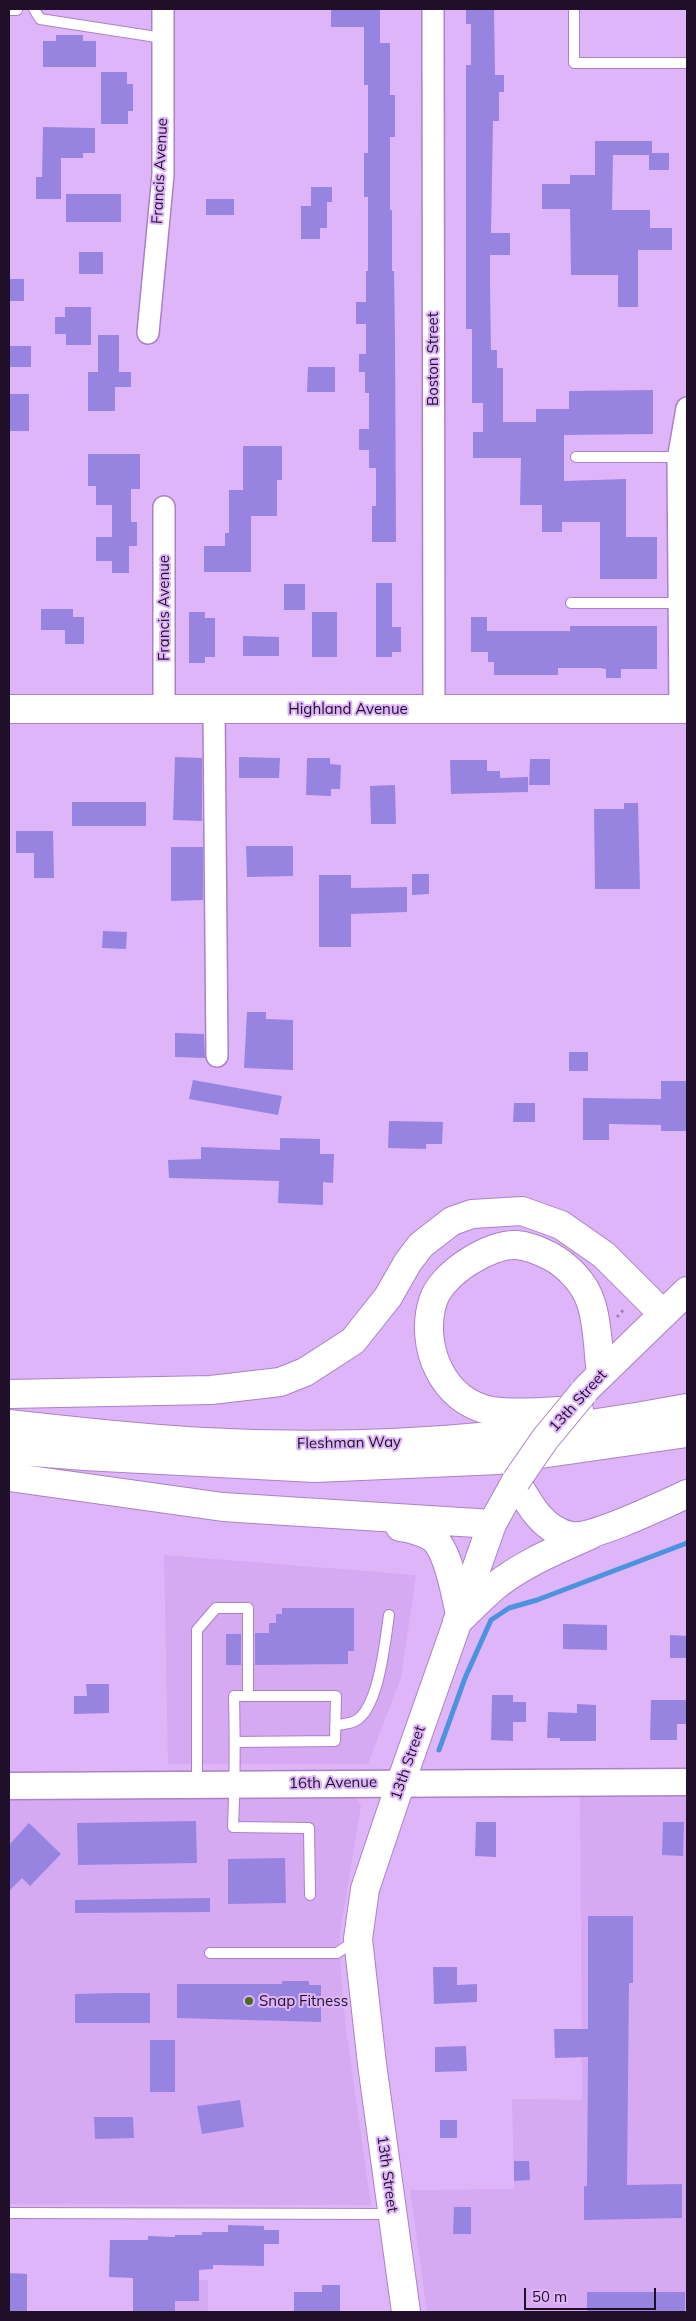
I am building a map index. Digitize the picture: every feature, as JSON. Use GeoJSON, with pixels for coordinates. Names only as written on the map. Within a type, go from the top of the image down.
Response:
{"type":"FeatureCollection","features":[{"type":"Feature","properties":{"kind":"main road","name":"Highland Avenue"},"geometry":{"type":"LineString","coordinates":[[9,709],[684,709]]}},
{"type":"Feature","properties":{"kind":"main road"},"geometry":{"type":"LineString","coordinates":[[9,1394],[211,1390],[280,1382],[305,1372],[353,1341],[388,1297],[408,1262],[421,1245],[452,1221],[472,1214],[522,1211],[561,1225],[604,1255],[663,1314]]}},
{"type":"Feature","properties":{"kind":"main road"},"geometry":{"type":"LineString","coordinates":[[592,1383],[591,1303],[583,1286],[562,1262],[538,1250],[516,1245],[478,1256],[459,1268],[444,1283],[433,1300],[430,1320],[434,1361],[445,1382],[464,1399],[490,1410],[531,1412],[687,1401]]}},
{"type":"Feature","properties":{"kind":"main road","name":"13th Street"},"geometry":{"type":"LineString","coordinates":[[406,2312],[372,2064],[358,1939],[365,1889],[492,1524],[516,1481],[545,1439],[592,1383],[687,1291]]}},
{"type":"Feature","properties":{"kind":"main road","name":"Fleshman Way"},"geometry":{"type":"LineString","coordinates":[[9,1424],[205,1442],[338,1445],[518,1434],[630,1419],[687,1408]]}},
{"type":"Feature","properties":{"kind":"main road","name":"Fleshman Way"},"geometry":{"type":"LineString","coordinates":[[9,1450],[93,1457],[315,1468],[500,1460],[687,1433]]}},
{"type":"Feature","properties":{"kind":"main road"},"geometry":{"type":"LineString","coordinates":[[9,1477],[223,1507],[492,1524]]}},
{"type":"Feature","properties":{"kind":"main road"},"geometry":{"type":"LineString","coordinates":[[516,1481],[528,1504],[550,1527],[572,1536],[599,1531]]}},
{"type":"Feature","properties":{"kind":"main road"},"geometry":{"type":"LineString","coordinates":[[458,1618],[493,1588],[531,1562],[687,1494]]}},
{"type":"Feature","properties":{"kind":"main road"},"geometry":{"type":"LineString","coordinates":[[332,1514],[411,1529],[433,1539],[442,1551],[449,1569],[458,1618]]}},
{"type":"Feature","properties":{"kind":"street","name":"Francis Avenue"},"geometry":{"type":"LineString","coordinates":[[148,333],[163,175],[163,9]]}},
{"type":"Feature","properties":{"kind":"street","name":"Boston Street"},"geometry":{"type":"LineString","coordinates":[[433,9],[434,709]]}},
{"type":"Feature","properties":{"kind":"street"},"geometry":{"type":"LineString","coordinates":[[684,709],[683,515],[679,457],[687,408]]}},
{"type":"Feature","properties":{"kind":"street","name":"Francis Avenue"},"geometry":{"type":"LineString","coordinates":[[164,507],[164,709]]}},
{"type":"Feature","properties":{"kind":"street"},"geometry":{"type":"LineString","coordinates":[[214,709],[217,1056]]}},
{"type":"Feature","properties":{"kind":"street","name":"16th Avenue"},"geometry":{"type":"LineString","coordinates":[[9,1786],[401,1782],[687,1782]]}},
{"type":"Feature","properties":{"kind":"lane"},"geometry":{"type":"LineString","coordinates":[[34,9],[40,19],[163,38]]}},
{"type":"Feature","properties":{"kind":"lane"},"geometry":{"type":"LineString","coordinates":[[574,9],[574,64],[687,63]]}},
{"type":"Feature","properties":{"kind":"lane"},"geometry":{"type":"LineString","coordinates":[[576,457],[679,457]]}},
{"type":"Feature","properties":{"kind":"lane"},"geometry":{"type":"LineString","coordinates":[[571,603],[683,603]]}},
{"type":"Feature","properties":{"kind":"lane"},"geometry":{"type":"LineString","coordinates":[[197,1784],[197,1630],[216,1608],[248,1608],[248,1696]]}},
{"type":"Feature","properties":{"kind":"lane"},"geometry":{"type":"LineString","coordinates":[[336,1726],[356,1721],[372,1702],[378,1681],[389,1615]]}},
{"type":"Feature","properties":{"kind":"lane"},"geometry":{"type":"LineString","coordinates":[[235,1742],[335,1740],[336,1696],[234,1696],[235,1784],[233,1827],[309,1828],[310,1895]]}},
{"type":"Feature","properties":{"kind":"lane"},"geometry":{"type":"LineString","coordinates":[[210,1953],[337,1953],[358,1939]]}},
{"type":"Feature","properties":{"kind":"lane"},"geometry":{"type":"LineString","coordinates":[[9,2214],[393,2214]]}},
{"type":"Feature","properties":{"kind":"shaded area"},"geometry":{"type":"Polygon","coordinates":[[[164,1555],[416,1575],[401,1678],[368,1764],[168,1764],[164,1555]]]}},
{"type":"Feature","properties":{"kind":"shaded area"},"geometry":{"type":"Polygon","coordinates":[[[580,1793],[687,1793],[687,2312],[427,2312],[410,2190],[514,2189],[512,2099],[582,2100],[580,1793]]]}},
{"type":"Feature","properties":{"kind":"shaded area"},"geometry":{"type":"Polygon","coordinates":[[[342,1795],[358,1800],[361,1805],[340,1934],[341,1976],[346,2028],[371,2205],[9,2204],[9,1798],[342,1795]]]}},
{"type":"Feature","properties":{"kind":"shaded area"},"geometry":{"type":"Polygon","coordinates":[[[138,2280],[208,2280],[208,2312],[138,2312],[138,2280]]]}},
{"type":"Feature","properties":{"kind":"building"},"geometry":{"type":"Polygon","coordinates":[[[331,9],[380,9],[380,43],[390,43],[390,95],[395,95],[395,137],[390,137],[390,210],[392,210],[392,271],[394,271],[396,542],[372,542],[372,506],[376,506],[376,468],[369,468],[369,450],[359,450],[359,429],[369,429],[369,393],[365,393],[365,372],[359,372],[359,354],[366,354],[366,324],[356,324],[356,302],[366,302],[366,271],[368,271],[368,197],[364,197],[364,153],[368,153],[368,85],[364,85],[364,27],[331,27],[331,9]]]}},
{"type":"Feature","properties":{"kind":"building"},"geometry":{"type":"Polygon","coordinates":[[[466,9],[494,9],[495,75],[504,75],[504,92],[499,92],[499,121],[493,121],[491,233],[510,233],[510,255],[490,255],[491,350],[497,350],[497,368],[503,368],[503,422],[536,422],[536,409],[569,409],[569,391],[653,390],[653,434],[564,435],[564,481],[626,479],[626,537],[657,537],[657,579],[600,579],[600,522],[562,522],[562,532],[542,532],[542,505],[520,505],[521,458],[473,458],[473,432],[483,432],[483,403],[472,403],[472,329],[466,329],[466,65],[471,65],[471,24],[466,24],[466,9]]]}},
{"type":"Feature","properties":{"kind":"building"},"geometry":{"type":"Polygon","coordinates":[[[56,35],[83,35],[83,41],[96,41],[96,67],[43,67],[43,41],[56,41],[56,35]]]}},
{"type":"Feature","properties":{"kind":"building"},"geometry":{"type":"Polygon","coordinates":[[[101,72],[127,72],[127,84],[133,84],[133,111],[128,111],[128,124],[101,124],[101,72]]]}},
{"type":"Feature","properties":{"kind":"building"},"geometry":{"type":"Polygon","coordinates":[[[43,127],[95,128],[95,153],[83,153],[83,158],[61,158],[61,199],[36,199],[36,177],[42,177],[43,127]]]}},
{"type":"Feature","properties":{"kind":"building"},"geometry":{"type":"Polygon","coordinates":[[[595,141],[652,141],[652,153],[669,153],[669,170],[649,170],[649,155],[613,155],[612,210],[650,210],[650,228],[672,228],[672,250],[638,250],[638,307],[618,307],[618,275],[571,275],[570,209],[542,209],[542,184],[570,184],[570,175],[595,175],[595,141]]]}},
{"type":"Feature","properties":{"kind":"building"},"geometry":{"type":"Polygon","coordinates":[[[311,187],[332,187],[332,202],[327,202],[327,228],[320,228],[320,239],[301,239],[301,206],[311,206],[311,187]]]}},
{"type":"Feature","properties":{"kind":"building"},"geometry":{"type":"Polygon","coordinates":[[[66,194],[121,194],[121,222],[66,222],[66,194]]]}},
{"type":"Feature","properties":{"kind":"building"},"geometry":{"type":"Polygon","coordinates":[[[206,199],[234,199],[234,215],[206,215],[206,199]]]}},
{"type":"Feature","properties":{"kind":"building"},"geometry":{"type":"Polygon","coordinates":[[[79,252],[103,252],[103,274],[79,274],[79,252]]]}},
{"type":"Feature","properties":{"kind":"building"},"geometry":{"type":"Polygon","coordinates":[[[9,279],[24,279],[24,301],[9,301],[9,279]]]}},
{"type":"Feature","properties":{"kind":"building"},"geometry":{"type":"Polygon","coordinates":[[[65,307],[91,307],[91,345],[66,345],[66,334],[55,334],[55,317],[65,317],[65,307]]]}},
{"type":"Feature","properties":{"kind":"building"},"geometry":{"type":"Polygon","coordinates":[[[98,335],[119,335],[119,372],[131,372],[131,387],[115,387],[115,411],[88,411],[88,372],[98,372],[98,335]]]}},
{"type":"Feature","properties":{"kind":"building"},"geometry":{"type":"Polygon","coordinates":[[[9,346],[31,346],[31,367],[9,367],[9,346]]]}},
{"type":"Feature","properties":{"kind":"building"},"geometry":{"type":"Polygon","coordinates":[[[308,367],[335,367],[335,392],[307,392],[308,367]]]}},
{"type":"Feature","properties":{"kind":"building"},"geometry":{"type":"Polygon","coordinates":[[[9,394],[29,394],[29,431],[9,431],[9,394]]]}},
{"type":"Feature","properties":{"kind":"building"},"geometry":{"type":"Polygon","coordinates":[[[243,446],[282,446],[282,480],[277,480],[277,516],[251,516],[251,572],[204,572],[204,546],[225,546],[225,533],[229,533],[229,490],[243,490],[243,446]]]}},
{"type":"Feature","properties":{"kind":"building"},"geometry":{"type":"Polygon","coordinates":[[[88,454],[140,454],[140,489],[131,489],[131,522],[137,522],[137,546],[129,546],[129,573],[112,573],[112,561],[96,561],[96,537],[112,537],[112,505],[96,505],[96,486],[88,486],[88,454]]]}},
{"type":"Feature","properties":{"kind":"building"},"geometry":{"type":"Polygon","coordinates":[[[376,583],[392,583],[392,627],[401,627],[401,652],[392,652],[392,657],[376,657],[376,583]]]}},
{"type":"Feature","properties":{"kind":"building"},"geometry":{"type":"Polygon","coordinates":[[[284,584],[305,584],[305,610],[284,610],[284,584]]]}},
{"type":"Feature","properties":{"kind":"building"},"geometry":{"type":"Polygon","coordinates":[[[41,609],[73,609],[73,617],[84,617],[84,644],[65,644],[65,630],[41,630],[41,609]]]}},
{"type":"Feature","properties":{"kind":"building"},"geometry":{"type":"Polygon","coordinates":[[[189,612],[205,612],[205,618],[215,618],[215,657],[205,657],[205,663],[189,663],[189,612]]]}},
{"type":"Feature","properties":{"kind":"building"},"geometry":{"type":"Polygon","coordinates":[[[312,612],[337,612],[337,657],[312,657],[312,612]]]}},
{"type":"Feature","properties":{"kind":"building"},"geometry":{"type":"Polygon","coordinates":[[[471,617],[487,617],[487,631],[570,631],[570,626],[657,626],[657,669],[621,669],[621,678],[606,678],[606,669],[600,668],[558,668],[558,675],[494,675],[494,662],[488,662],[488,652],[471,652],[471,617]]]}},
{"type":"Feature","properties":{"kind":"building"},"geometry":{"type":"Polygon","coordinates":[[[243,636],[279,637],[279,656],[243,656],[243,636]]]}},
{"type":"Feature","properties":{"kind":"building"},"geometry":{"type":"Polygon","coordinates":[[[175,757],[202,758],[202,821],[173,820],[175,757]]]}},
{"type":"Feature","properties":{"kind":"building"},"geometry":{"type":"Polygon","coordinates":[[[239,757],[280,758],[279,778],[239,778],[239,757]]]}},
{"type":"Feature","properties":{"kind":"building"},"geometry":{"type":"Polygon","coordinates":[[[307,758],[330,758],[330,764],[341,765],[340,789],[331,789],[331,796],[306,795],[307,758]]]}},
{"type":"Feature","properties":{"kind":"building"},"geometry":{"type":"Polygon","coordinates":[[[530,759],[550,759],[550,785],[529,785],[530,759]]]}},
{"type":"Feature","properties":{"kind":"building"},"geometry":{"type":"Polygon","coordinates":[[[450,760],[487,760],[487,771],[500,771],[500,778],[528,777],[528,792],[451,794],[450,760]]]}},
{"type":"Feature","properties":{"kind":"building"},"geometry":{"type":"Polygon","coordinates":[[[395,785],[396,824],[371,824],[370,786],[395,785]]]}},
{"type":"Feature","properties":{"kind":"building"},"geometry":{"type":"Polygon","coordinates":[[[72,802],[146,802],[146,826],[72,826],[72,802]]]}},
{"type":"Feature","properties":{"kind":"building"},"geometry":{"type":"Polygon","coordinates":[[[624,803],[638,803],[640,889],[595,889],[594,809],[624,809],[624,803]]]}},
{"type":"Feature","properties":{"kind":"building"},"geometry":{"type":"Polygon","coordinates":[[[16,831],[53,831],[54,878],[34,878],[34,853],[16,853],[16,831]]]}},
{"type":"Feature","properties":{"kind":"building"},"geometry":{"type":"Polygon","coordinates":[[[246,846],[293,846],[293,876],[247,877],[246,846]]]}},
{"type":"Feature","properties":{"kind":"building"},"geometry":{"type":"Polygon","coordinates":[[[171,847],[203,847],[203,900],[171,901],[171,847]]]}},
{"type":"Feature","properties":{"kind":"building"},"geometry":{"type":"Polygon","coordinates":[[[412,874],[429,874],[429,894],[412,895],[412,874]]]}},
{"type":"Feature","properties":{"kind":"building"},"geometry":{"type":"Polygon","coordinates":[[[319,875],[351,875],[351,888],[407,887],[407,912],[351,914],[351,947],[319,947],[319,875]]]}},
{"type":"Feature","properties":{"kind":"building"},"geometry":{"type":"Polygon","coordinates":[[[103,931],[127,932],[126,949],[102,948],[103,931]]]}},
{"type":"Feature","properties":{"kind":"building"},"geometry":{"type":"Polygon","coordinates":[[[247,1012],[266,1012],[266,1019],[293,1020],[293,1070],[244,1068],[247,1012]]]}},
{"type":"Feature","properties":{"kind":"building"},"geometry":{"type":"Polygon","coordinates":[[[175,1033],[204,1034],[205,1058],[175,1057],[175,1033]]]}},
{"type":"Feature","properties":{"kind":"building"},"geometry":{"type":"Polygon","coordinates":[[[569,1052],[588,1052],[588,1071],[569,1071],[569,1052]]]}},
{"type":"Feature","properties":{"kind":"building"},"geometry":{"type":"Polygon","coordinates":[[[193,1080],[282,1096],[278,1115],[189,1099],[193,1080]]]}},
{"type":"Feature","properties":{"kind":"building"},"geometry":{"type":"Polygon","coordinates":[[[661,1081],[687,1081],[687,1131],[661,1131],[661,1125],[609,1124],[609,1140],[583,1140],[583,1098],[661,1099],[661,1081]]]}},
{"type":"Feature","properties":{"kind":"building"},"geometry":{"type":"Polygon","coordinates":[[[514,1103],[535,1103],[535,1122],[513,1122],[514,1103]]]}},
{"type":"Feature","properties":{"kind":"building"},"geometry":{"type":"Polygon","coordinates":[[[389,1121],[443,1122],[442,1144],[426,1144],[426,1149],[388,1148],[389,1121]]]}},
{"type":"Feature","properties":{"kind":"building"},"geometry":{"type":"Polygon","coordinates":[[[280,1138],[320,1139],[320,1154],[334,1154],[333,1183],[323,1182],[323,1205],[278,1203],[279,1181],[169,1178],[168,1160],[201,1159],[201,1147],[280,1150],[280,1138]]]}},
{"type":"Feature","properties":{"kind":"building"},"geometry":{"type":"Polygon","coordinates":[[[282,1608],[354,1608],[354,1651],[348,1651],[348,1664],[255,1665],[255,1633],[269,1633],[269,1623],[276,1623],[276,1614],[282,1614],[282,1608]]]}},
{"type":"Feature","properties":{"kind":"building"},"geometry":{"type":"Polygon","coordinates":[[[563,1624],[607,1625],[607,1650],[563,1649],[563,1624]]]}},
{"type":"Feature","properties":{"kind":"building"},"geometry":{"type":"Polygon","coordinates":[[[226,1634],[241,1634],[241,1665],[226,1665],[226,1634]]]}},
{"type":"Feature","properties":{"kind":"building"},"geometry":{"type":"Polygon","coordinates":[[[670,1635],[687,1636],[687,1658],[670,1658],[670,1635]]]}},
{"type":"Feature","properties":{"kind":"building"},"geometry":{"type":"Polygon","coordinates":[[[86,1684],[109,1684],[109,1713],[74,1714],[74,1696],[87,1696],[86,1684]]]}},
{"type":"Feature","properties":{"kind":"building"},"geometry":{"type":"Polygon","coordinates":[[[492,1695],[513,1695],[513,1702],[526,1702],[526,1722],[513,1722],[513,1741],[491,1740],[492,1695]]]}},
{"type":"Feature","properties":{"kind":"building"},"geometry":{"type":"Polygon","coordinates":[[[651,1700],[687,1700],[687,1724],[677,1724],[677,1740],[650,1740],[651,1700]]]}},
{"type":"Feature","properties":{"kind":"building"},"geometry":{"type":"Polygon","coordinates":[[[577,1704],[596,1705],[596,1741],[560,1741],[560,1738],[547,1738],[548,1712],[577,1713],[577,1704]]]}},
{"type":"Feature","properties":{"kind":"building"},"geometry":{"type":"Polygon","coordinates":[[[196,1821],[197,1863],[78,1865],[77,1823],[196,1821]]]}},
{"type":"Feature","properties":{"kind":"building"},"geometry":{"type":"Polygon","coordinates":[[[476,1822],[496,1822],[496,1857],[475,1856],[476,1822]]]}},
{"type":"Feature","properties":{"kind":"building"},"geometry":{"type":"Polygon","coordinates":[[[663,1822],[684,1822],[683,1856],[662,1855],[663,1822]]]}},
{"type":"Feature","properties":{"kind":"building"},"geometry":{"type":"Polygon","coordinates":[[[29,1823],[61,1854],[30,1886],[22,1878],[9,1891],[9,1845],[29,1823]]]}},
{"type":"Feature","properties":{"kind":"building"},"geometry":{"type":"Polygon","coordinates":[[[285,1858],[286,1903],[228,1904],[228,1859],[285,1858]]]}},
{"type":"Feature","properties":{"kind":"building"},"geometry":{"type":"Polygon","coordinates":[[[210,1898],[210,1912],[75,1913],[75,1900],[210,1898]]]}},
{"type":"Feature","properties":{"kind":"building"},"geometry":{"type":"Polygon","coordinates":[[[588,1916],[633,1916],[633,1983],[629,1983],[627,2185],[682,2184],[682,2218],[584,2220],[584,2186],[587,2186],[588,2057],[555,2058],[554,2029],[588,2029],[588,1916]]]}},
{"type":"Feature","properties":{"kind":"building"},"geometry":{"type":"Polygon","coordinates":[[[433,1967],[457,1967],[457,1985],[477,1984],[477,2002],[434,2004],[433,1967]]]}},
{"type":"Feature","properties":{"kind":"building","name":"Snap Fitness"},"geometry":{"type":"Polygon","coordinates":[[[282,1981],[309,1981],[309,1985],[321,1985],[321,2022],[177,2018],[177,1984],[282,1984],[282,1981]]]}},
{"type":"Feature","properties":{"kind":"building"},"geometry":{"type":"Polygon","coordinates":[[[150,1993],[150,2023],[75,2023],[75,1994],[150,1993]]]}},
{"type":"Feature","properties":{"kind":"building"},"geometry":{"type":"Polygon","coordinates":[[[150,2040],[175,2040],[175,2092],[150,2092],[150,2040]]]}},
{"type":"Feature","properties":{"kind":"building"},"geometry":{"type":"Polygon","coordinates":[[[466,2046],[467,2071],[435,2072],[435,2047],[466,2046]]]}},
{"type":"Feature","properties":{"kind":"building"},"geometry":{"type":"Polygon","coordinates":[[[240,2100],[244,2127],[202,2134],[197,2106],[240,2100]]]}},
{"type":"Feature","properties":{"kind":"building"},"geometry":{"type":"Polygon","coordinates":[[[94,2117],[133,2117],[134,2138],[95,2139],[94,2117]]]}},
{"type":"Feature","properties":{"kind":"building"},"geometry":{"type":"Polygon","coordinates":[[[440,2120],[457,2120],[457,2138],[440,2138],[440,2120]]]}},
{"type":"Feature","properties":{"kind":"building"},"geometry":{"type":"Polygon","coordinates":[[[514,2161],[529,2161],[530,2180],[514,2181],[514,2161]]]}},
{"type":"Feature","properties":{"kind":"building"},"geometry":{"type":"Polygon","coordinates":[[[454,2207],[471,2207],[471,2234],[453,2234],[454,2207]]]}},
{"type":"Feature","properties":{"kind":"building"},"geometry":{"type":"Polygon","coordinates":[[[228,2225],[264,2226],[264,2230],[279,2230],[279,2244],[264,2244],[264,2266],[213,2265],[213,2269],[199,2270],[199,2301],[175,2301],[175,2312],[133,2312],[133,2278],[109,2277],[110,2240],[148,2240],[148,2236],[175,2237],[175,2235],[202,2235],[202,2232],[228,2232],[228,2225]]]}},
{"type":"Feature","properties":{"kind":"building"},"geometry":{"type":"Polygon","coordinates":[[[9,2273],[27,2274],[27,2312],[9,2312],[9,2273]]]}},
{"type":"Feature","properties":{"kind":"building"},"geometry":{"type":"Polygon","coordinates":[[[322,2285],[340,2285],[340,2312],[294,2312],[294,2292],[322,2292],[322,2285]]]}},
{"type":"Feature","properties":{"kind":"building"},"geometry":{"type":"Polygon","coordinates":[[[587,2292],[685,2292],[685,2312],[587,2312],[587,2292]]]}},
{"type":"Feature","properties":{"kind":"waterway"},"geometry":{"type":"LineString","coordinates":[[439,1750],[465,1678],[491,1620],[509,1608],[537,1600],[687,1543]]}},
{"type":"Feature","properties":{"kind":"place","name":"Snap Fitness"},"geometry":{"type":"Point","coordinates":[249,2001]}}]}
